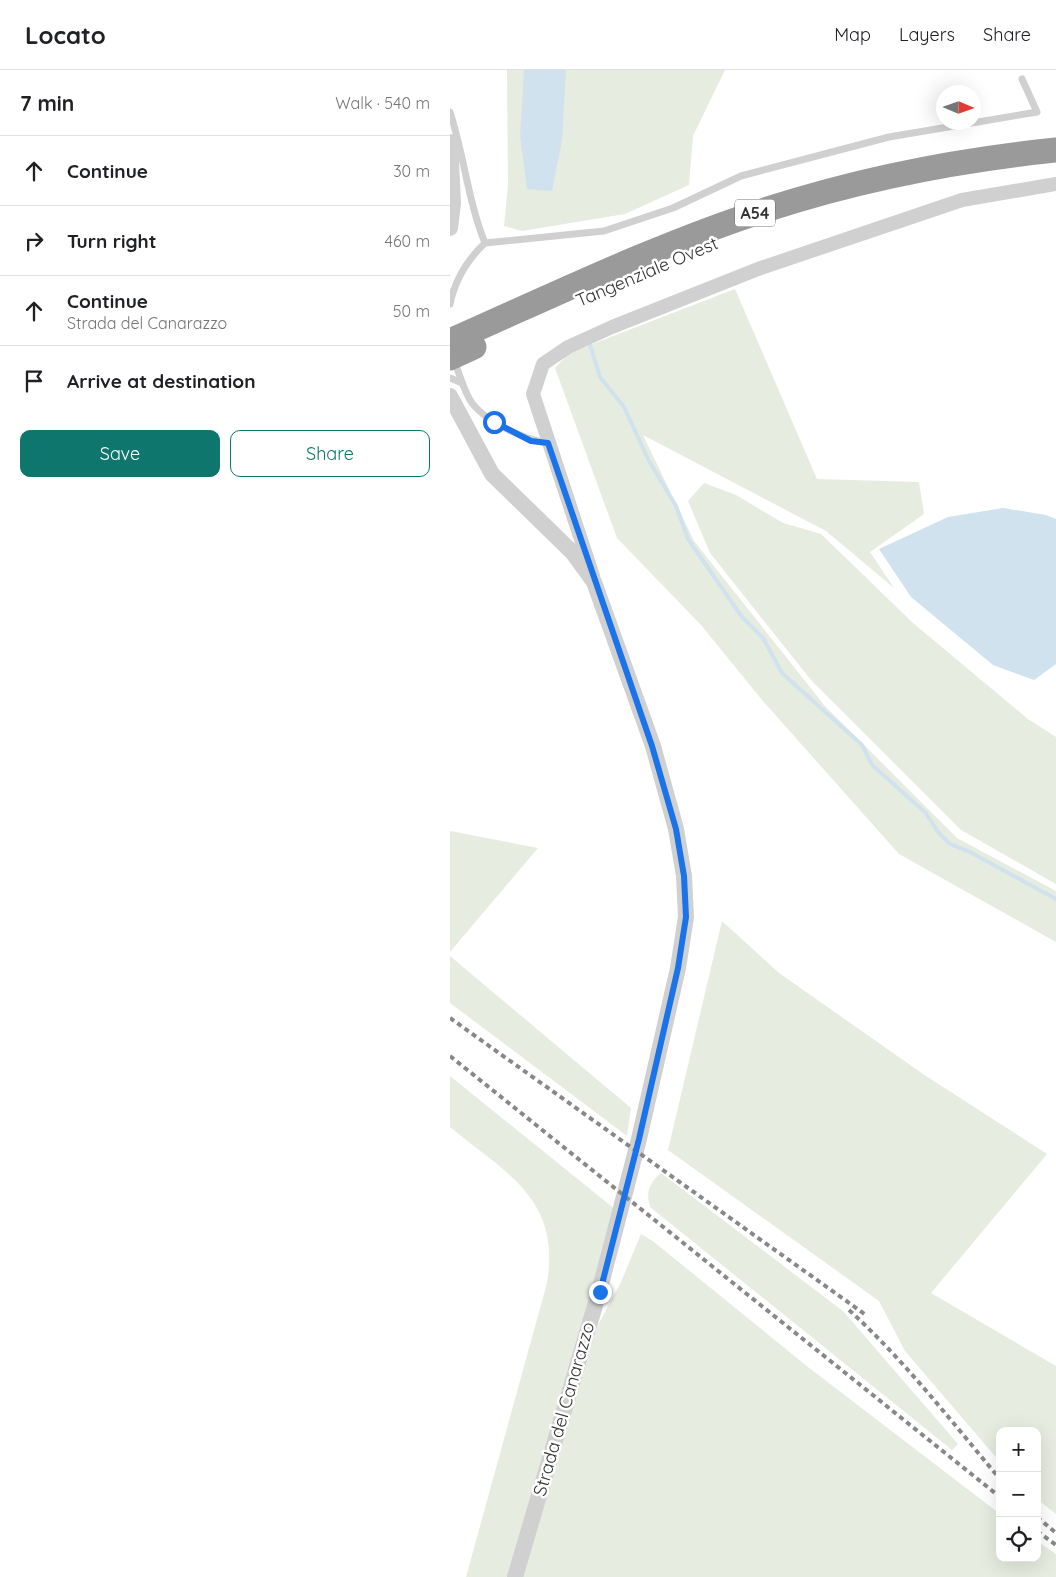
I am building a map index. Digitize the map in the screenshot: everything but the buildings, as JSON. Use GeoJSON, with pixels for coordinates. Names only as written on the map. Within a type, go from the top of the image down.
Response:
{"type":"FeatureCollection","features":[{"type":"Feature","properties":{"kind":"highway","name":"Tangenziale Ovest"},"geometry":{"type":"LineString","coordinates":[[450,358],[461,342],[660,250],[767,209],[862,183],[930,168],[992,157],[1056,150]]}},
{"type":"Feature","properties":{"kind":"highway","name":"Tangenziale Ovest"},"geometry":{"type":"LineString","coordinates":[[461,342],[770,224],[915,186],[982,174],[1056,165]]}},
{"type":"Feature","properties":{"kind":"street"},"geometry":{"type":"LineString","coordinates":[[450,142],[454,203],[450,228]]}},
{"type":"Feature","properties":{"kind":"street"},"geometry":{"type":"LineString","coordinates":[[594,582],[533,394],[543,364],[568,347],[612,327],[758,269],[962,200],[1056,184]]}},
{"type":"Feature","properties":{"kind":"street","name":"Strada del Canarazzo"},"geometry":{"type":"LineString","coordinates":[[450,396],[492,474],[573,553],[594,582],[652,746],[676,829],[684,876],[686,917],[678,968],[621,1212],[600,1292],[515,1577]]}},
{"type":"Feature","properties":{"kind":"street"},"geometry":{"type":"LineString","coordinates":[[559,539],[570,534],[575,519]]}},
{"type":"Feature","properties":{"kind":"lane"},"geometry":{"type":"LineString","coordinates":[[450,304],[454,284],[474,253],[486,243],[604,231],[673,208],[741,176],[889,137],[1037,112],[1022,79]]}},
{"type":"Feature","properties":{"kind":"lane"},"geometry":{"type":"LineString","coordinates":[[450,112],[466,171],[474,216],[486,243]]}},
{"type":"Feature","properties":{"kind":"lane"},"geometry":{"type":"LineString","coordinates":[[461,342],[462,383],[471,402],[494,422],[531,441],[548,443]]}},
{"type":"Feature","properties":{"kind":"lane"},"geometry":{"type":"LineString","coordinates":[[450,378],[462,383]]}},
{"type":"Feature","properties":{"kind":"shaded area"},"geometry":{"type":"Polygon","coordinates":[[[507,70],[725,70],[693,136],[689,185],[625,214],[522,231],[504,226],[508,185],[507,70]]]}},
{"type":"Feature","properties":{"kind":"shaded area"},"geometry":{"type":"Polygon","coordinates":[[[735,289],[817,479],[919,482],[924,514],[870,552],[894,588],[826,531],[643,435],[694,541],[825,706],[957,838],[1056,891],[1056,942],[899,854],[762,700],[701,625],[617,538],[555,368],[569,353],[735,289]]]}},
{"type":"Feature","properties":{"kind":"shaded area"},"geometry":{"type":"Polygon","coordinates":[[[704,483],[736,495],[783,523],[821,534],[913,623],[1028,719],[1056,737],[1056,884],[961,830],[811,680],[710,553],[688,501],[704,483]]]}},
{"type":"Feature","properties":{"kind":"shaded area"},"geometry":{"type":"Polygon","coordinates":[[[450,831],[538,848],[450,952],[450,831]]]}},
{"type":"Feature","properties":{"kind":"shaded area"},"geometry":{"type":"Polygon","coordinates":[[[722,921],[779,973],[923,1074],[1047,1154],[931,1293],[1056,1366],[1056,1514],[1041,1502],[1041,1427],[996,1427],[996,1457],[905,1351],[879,1301],[668,1150],[722,921]]]}},
{"type":"Feature","properties":{"kind":"shaded area"},"geometry":{"type":"Polygon","coordinates":[[[450,956],[631,1108],[627,1136],[450,1003],[450,956]]]}},
{"type":"Feature","properties":{"kind":"shaded area"},"geometry":{"type":"Polygon","coordinates":[[[450,1076],[616,1210],[510,1577],[466,1577],[547,1283],[549,1254],[546,1230],[537,1209],[525,1191],[491,1159],[450,1127],[450,1076]]]}},
{"type":"Feature","properties":{"kind":"shaded area"},"geometry":{"type":"Polygon","coordinates":[[[661,1173],[843,1311],[958,1444],[952,1450],[650,1207],[649,1188],[661,1173]]]}},
{"type":"Feature","properties":{"kind":"shaded area"},"geometry":{"type":"Polygon","coordinates":[[[641,1234],[654,1242],[808,1367],[996,1511],[996,1562],[1041,1562],[1041,1544],[1056,1554],[1056,1577],[522,1577],[598,1325],[621,1282],[641,1234]]]}},
{"type":"Feature","properties":{"kind":"water"},"geometry":{"type":"Polygon","coordinates":[[[524,70],[566,70],[562,140],[552,191],[527,189],[520,136],[524,70]]]}},
{"type":"Feature","properties":{"kind":"water"},"geometry":{"type":"Polygon","coordinates":[[[1003,508],[1046,515],[1056,519],[1056,664],[1034,680],[993,665],[911,597],[879,549],[948,517],[1003,508]]]}},
{"type":"Feature","properties":{"kind":"waterway"},"geometry":{"type":"LineString","coordinates":[[590,345],[600,377],[624,407],[649,461],[676,506],[688,539],[742,617],[763,638],[782,673],[862,745],[872,765],[926,813],[938,832],[950,844],[970,852],[1056,899]]}},
{"type":"Feature","properties":{"kind":"railway"},"geometry":{"type":"LineString","coordinates":[[450,1018],[866,1315]]}},
{"type":"Feature","properties":{"kind":"railway"},"geometry":{"type":"LineString","coordinates":[[450,1056],[996,1494]]}},
{"type":"Feature","properties":{"kind":"railway"},"geometry":{"type":"LineString","coordinates":[[849,1310],[908,1371],[996,1474]]}},
{"type":"Feature","properties":{"kind":"railway"},"geometry":{"type":"LineString","coordinates":[[1041,1520],[1056,1533]]}},
{"type":"Feature","properties":{"kind":"railway"},"geometry":{"type":"LineString","coordinates":[[1041,1534],[1056,1545]]}},
{"type":"Feature","properties":{"kind":"route"},"geometry":{"type":"LineString","coordinates":[[494,422],[531,441],[548,443],[575,519],[594,582],[652,746],[676,829],[684,876],[686,917],[678,968],[639,1139],[600,1292]]}}]}
